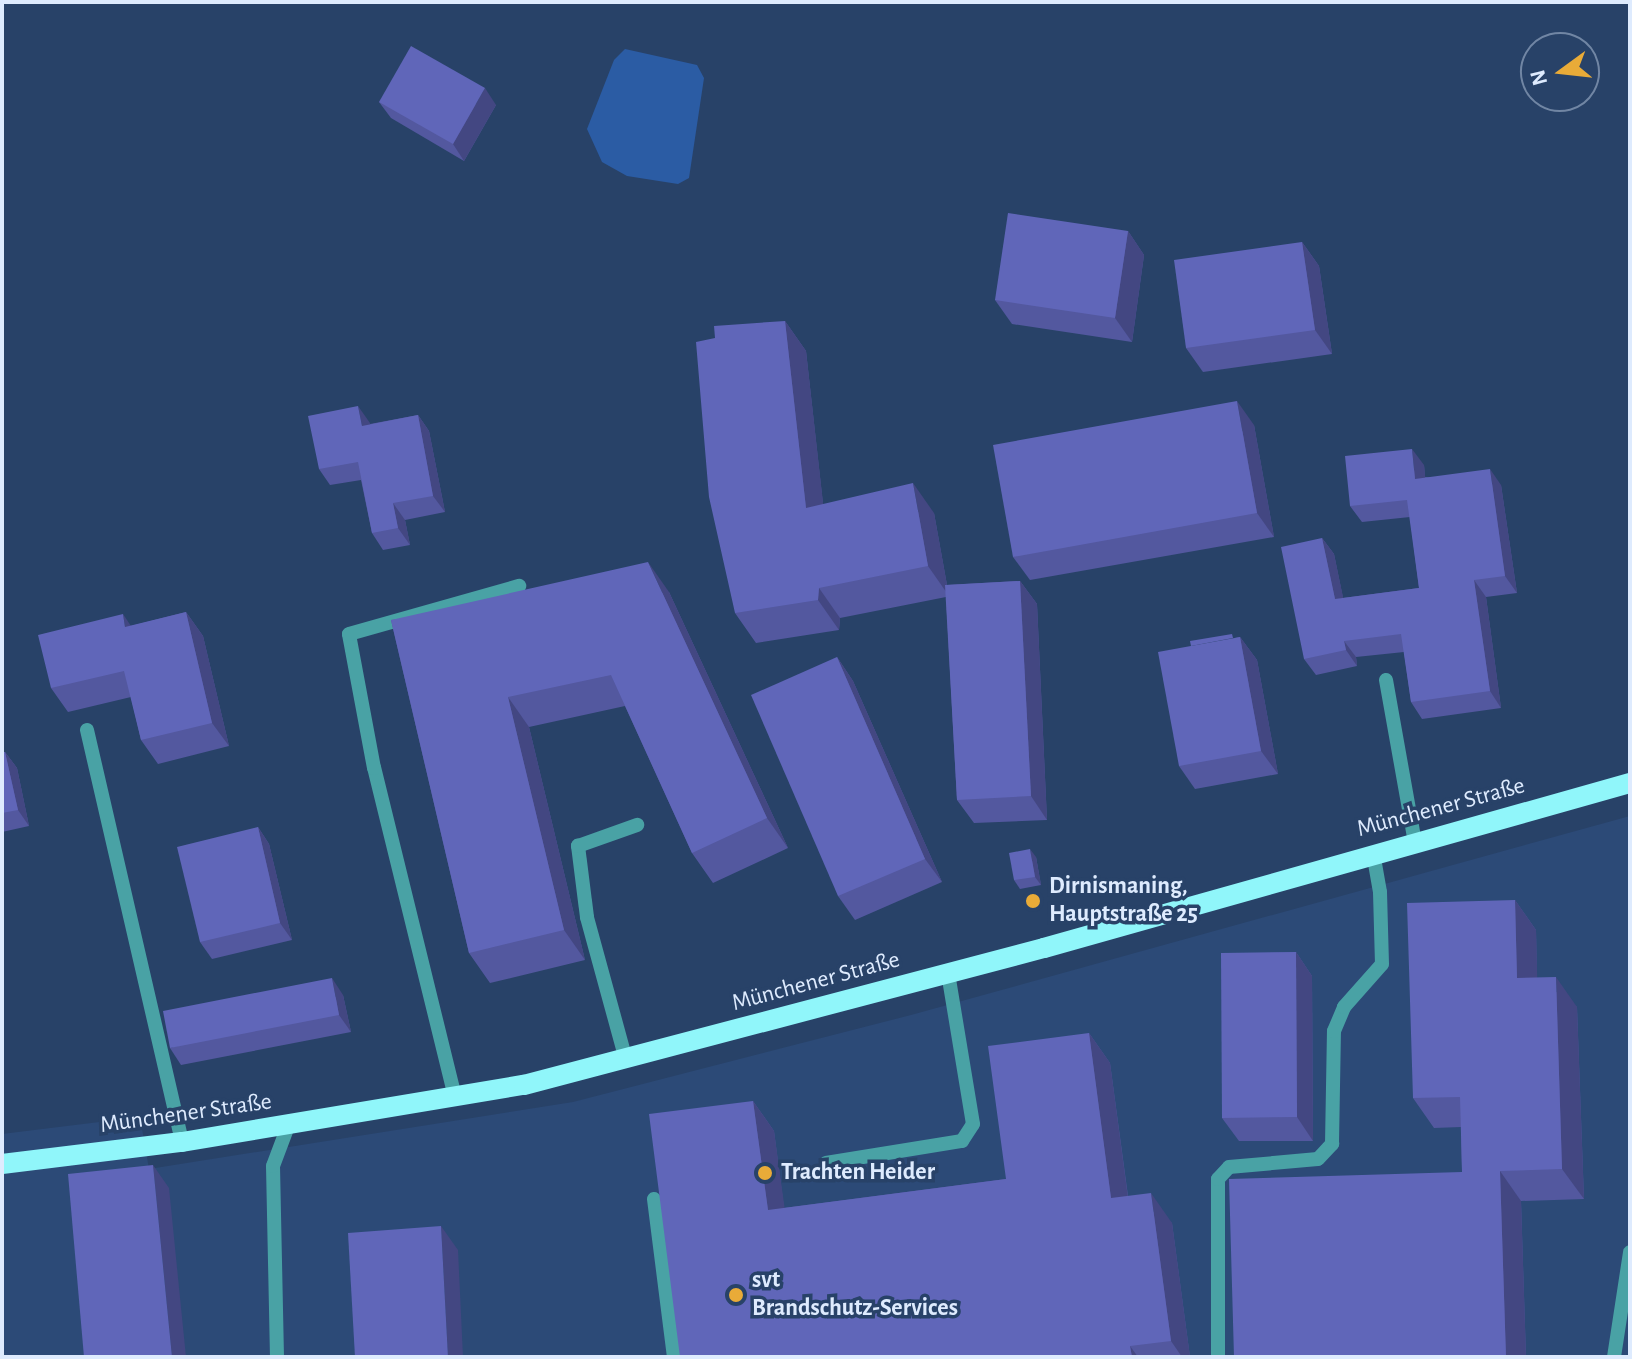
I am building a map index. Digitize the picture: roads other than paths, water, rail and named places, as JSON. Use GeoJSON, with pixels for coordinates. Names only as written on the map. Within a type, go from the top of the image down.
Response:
{"type":"FeatureCollection","features":[{"type":"Feature","properties":{"kind":"main road","name":"Münchener Straße"},"geometry":{"type":"LineString","coordinates":[[2,1164],[288,1126],[455,1097],[626,1060],[1630,783]]}},
{"type":"Feature","properties":{"kind":"street"},"geometry":{"type":"LineString","coordinates":[[455,1097],[374,768],[349,634],[519,586]]}},
{"type":"Feature","properties":{"kind":"street"},"geometry":{"type":"LineString","coordinates":[[1386,680],[1415,842]]}},
{"type":"Feature","properties":{"kind":"street"},"geometry":{"type":"LineString","coordinates":[[87,730],[182,1142]]}},
{"type":"Feature","properties":{"kind":"street"},"geometry":{"type":"LineString","coordinates":[[626,1060],[587,917],[578,846],[637,825]]}},
{"type":"Feature","properties":{"kind":"street"},"geometry":{"type":"LineString","coordinates":[[1218,1357],[1218,1179],[1229,1167],[1318,1159],[1332,1144],[1334,1031],[1344,1007],[1382,964],[1373,854]]}},
{"type":"Feature","properties":{"kind":"street"},"geometry":{"type":"LineString","coordinates":[[826,1163],[962,1141],[973,1124],[948,973]]}},
{"type":"Feature","properties":{"kind":"street"},"geometry":{"type":"LineString","coordinates":[[277,1357],[271,1241],[273,1166],[288,1126]]}},
{"type":"Feature","properties":{"kind":"street"},"geometry":{"type":"LineString","coordinates":[[654,1199],[674,1357]]}},
{"type":"Feature","properties":{"kind":"street"},"geometry":{"type":"LineString","coordinates":[[1614,1357],[1630,1252]]}},
{"type":"Feature","properties":{"kind":"place","name":"Dirnismaning, Hauptstraße 25"},"geometry":{"type":"Point","coordinates":[1033,901]}},
{"type":"Feature","properties":{"kind":"place","name":"Trachten Heider"},"geometry":{"type":"Point","coordinates":[765,1173]}},
{"type":"Feature","properties":{"kind":"place","name":"svt Brandschutz-Services"},"geometry":{"type":"Point","coordinates":[736,1295]}}]}
